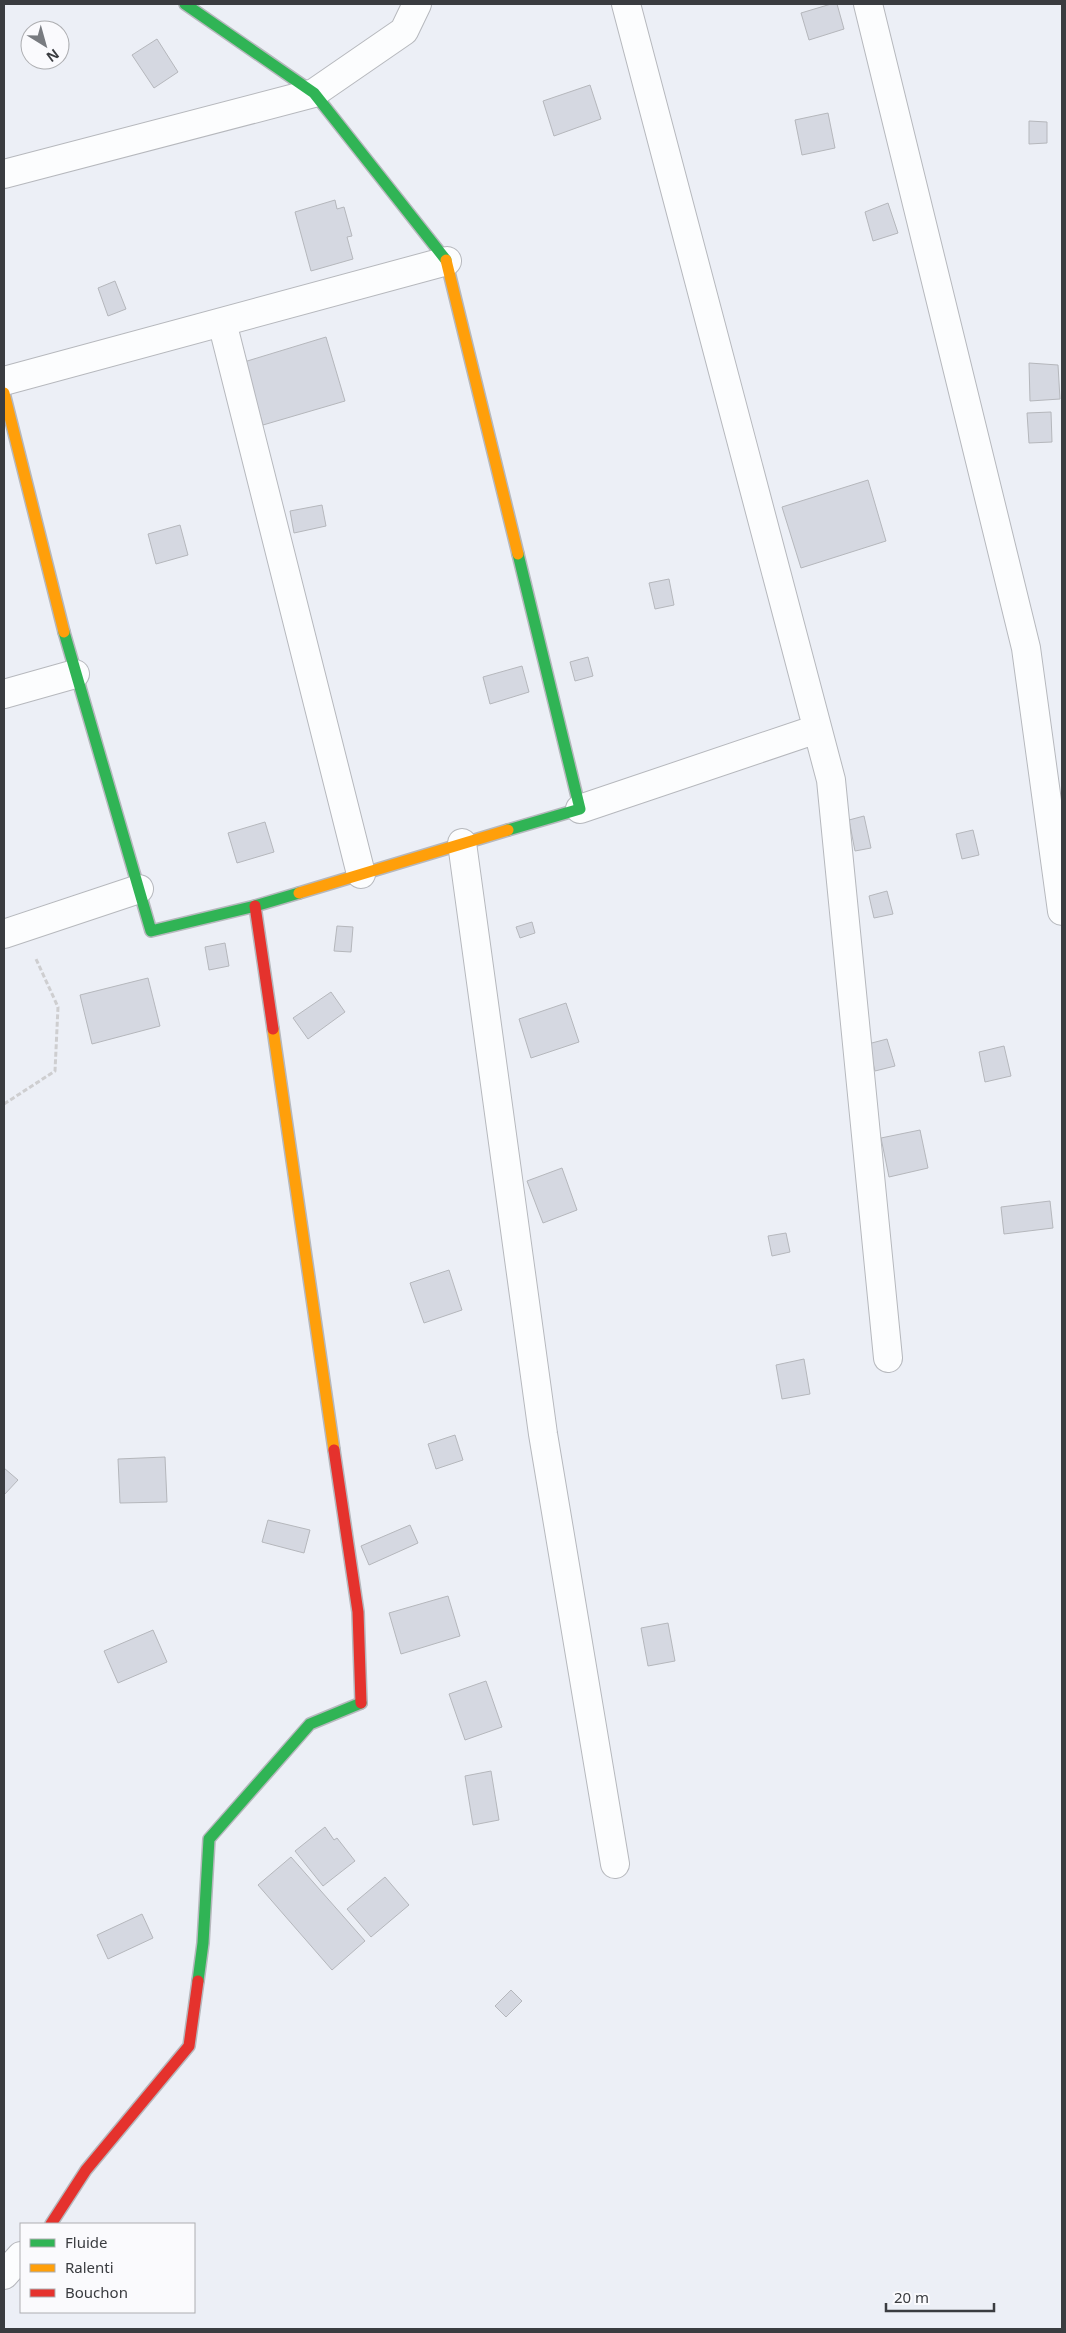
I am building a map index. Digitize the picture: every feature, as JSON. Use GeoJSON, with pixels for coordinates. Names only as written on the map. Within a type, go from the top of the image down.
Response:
{"type":"FeatureCollection","features":[{"type":"Feature","properties":{"kind":"street"},"geometry":{"type":"LineString","coordinates":[[185,4],[314,92],[447,261],[580,809]]}},
{"type":"Feature","properties":{"kind":"street"},"geometry":{"type":"LineString","coordinates":[[4,174],[314,92],[404,31],[417,4]]}},
{"type":"Feature","properties":{"kind":"street"},"geometry":{"type":"LineString","coordinates":[[626,4],[831,780],[888,1358]]}},
{"type":"Feature","properties":{"kind":"street"},"geometry":{"type":"LineString","coordinates":[[868,4],[1026,648],[1062,911]]}},
{"type":"Feature","properties":{"kind":"street"},"geometry":{"type":"LineString","coordinates":[[4,381],[447,261]]}},
{"type":"Feature","properties":{"kind":"street"},"geometry":{"type":"LineString","coordinates":[[222,322],[361,874]]}},
{"type":"Feature","properties":{"kind":"street"},"geometry":{"type":"LineString","coordinates":[[4,393],[76,674],[151,931],[255,906],[580,809],[818,728]]}},
{"type":"Feature","properties":{"kind":"street"},"geometry":{"type":"LineString","coordinates":[[4,694],[76,674]]}},
{"type":"Feature","properties":{"kind":"street"},"geometry":{"type":"LineString","coordinates":[[462,843],[543,1434],[615,1864]]}},
{"type":"Feature","properties":{"kind":"street"},"geometry":{"type":"LineString","coordinates":[[13,931],[139,889]]}},
{"type":"Feature","properties":{"kind":"street"},"geometry":{"type":"LineString","coordinates":[[52,2223],[86,2170],[189,2046],[203,1943],[209,1839],[310,1724],[362,1703],[358,1612],[255,906]]}},
{"type":"Feature","properties":{"kind":"street"},"geometry":{"type":"LineString","coordinates":[[4,2275],[20,2257]]}},
{"type":"Feature","properties":{"kind":"path"},"geometry":{"type":"LineString","coordinates":[[4,1104],[55,1071],[58,1007],[13,931]]}},
{"type":"Feature","properties":{"kind":"building"},"geometry":{"type":"Polygon","coordinates":[[[837,4],[844,29],[809,40],[801,13],[837,4]]]}},
{"type":"Feature","properties":{"kind":"building"},"geometry":{"type":"Polygon","coordinates":[[[157,39],[178,72],[154,88],[132,55],[157,39]]]}},
{"type":"Feature","properties":{"kind":"building"},"geometry":{"type":"Polygon","coordinates":[[[590,85],[601,119],[554,136],[543,101],[590,85]]]}},
{"type":"Feature","properties":{"kind":"building"},"geometry":{"type":"Polygon","coordinates":[[[828,113],[835,148],[802,155],[795,120],[828,113]]]}},
{"type":"Feature","properties":{"kind":"building"},"geometry":{"type":"Polygon","coordinates":[[[1029,121],[1047,122],[1047,143],[1029,144],[1029,121]]]}},
{"type":"Feature","properties":{"kind":"building"},"geometry":{"type":"Polygon","coordinates":[[[335,200],[337,209],[344,207],[352,236],[347,237],[353,259],[311,271],[295,212],[335,200]]]}},
{"type":"Feature","properties":{"kind":"building"},"geometry":{"type":"Polygon","coordinates":[[[888,203],[898,233],[873,241],[865,212],[888,203]]]}},
{"type":"Feature","properties":{"kind":"building"},"geometry":{"type":"Polygon","coordinates":[[[115,281],[126,309],[108,316],[98,288],[115,281]]]}},
{"type":"Feature","properties":{"kind":"building"},"geometry":{"type":"Polygon","coordinates":[[[326,337],[345,401],[263,425],[244,362],[326,337]]]}},
{"type":"Feature","properties":{"kind":"building"},"geometry":{"type":"Polygon","coordinates":[[[1029,363],[1058,365],[1060,399],[1030,401],[1029,363]]]}},
{"type":"Feature","properties":{"kind":"building"},"geometry":{"type":"Polygon","coordinates":[[[1051,412],[1052,442],[1029,443],[1027,413],[1051,412]]]}},
{"type":"Feature","properties":{"kind":"building"},"geometry":{"type":"Polygon","coordinates":[[[868,480],[886,541],[801,568],[782,507],[868,480]]]}},
{"type":"Feature","properties":{"kind":"building"},"geometry":{"type":"Polygon","coordinates":[[[322,505],[326,526],[294,533],[290,511],[322,505]]]}},
{"type":"Feature","properties":{"kind":"building"},"geometry":{"type":"Polygon","coordinates":[[[180,525],[188,555],[156,564],[148,534],[180,525]]]}},
{"type":"Feature","properties":{"kind":"building"},"geometry":{"type":"Polygon","coordinates":[[[669,579],[674,605],[655,609],[649,583],[669,579]]]}},
{"type":"Feature","properties":{"kind":"building"},"geometry":{"type":"Polygon","coordinates":[[[588,657],[593,676],[575,681],[570,662],[588,657]]]}},
{"type":"Feature","properties":{"kind":"building"},"geometry":{"type":"Polygon","coordinates":[[[522,666],[529,692],[490,704],[483,677],[522,666]]]}},
{"type":"Feature","properties":{"kind":"building"},"geometry":{"type":"Polygon","coordinates":[[[864,816],[871,848],[855,851],[849,820],[864,816]]]}},
{"type":"Feature","properties":{"kind":"building"},"geometry":{"type":"Polygon","coordinates":[[[265,822],[274,852],[237,863],[228,833],[265,822]]]}},
{"type":"Feature","properties":{"kind":"building"},"geometry":{"type":"Polygon","coordinates":[[[973,830],[979,855],[962,859],[956,834],[973,830]]]}},
{"type":"Feature","properties":{"kind":"building"},"geometry":{"type":"Polygon","coordinates":[[[887,891],[893,914],[874,918],[869,896],[887,891]]]}},
{"type":"Feature","properties":{"kind":"building"},"geometry":{"type":"Polygon","coordinates":[[[532,922],[535,933],[520,938],[516,927],[532,922]]]}},
{"type":"Feature","properties":{"kind":"building"},"geometry":{"type":"Polygon","coordinates":[[[337,926],[353,927],[351,952],[334,951],[337,926]]]}},
{"type":"Feature","properties":{"kind":"building"},"geometry":{"type":"Polygon","coordinates":[[[225,943],[229,966],[209,970],[205,947],[225,943]]]}},
{"type":"Feature","properties":{"kind":"building"},"geometry":{"type":"Polygon","coordinates":[[[148,978],[160,1026],[92,1044],[80,995],[148,978]]]}},
{"type":"Feature","properties":{"kind":"building"},"geometry":{"type":"Polygon","coordinates":[[[331,992],[345,1012],[308,1039],[293,1018],[331,992]]]}},
{"type":"Feature","properties":{"kind":"building"},"geometry":{"type":"Polygon","coordinates":[[[566,1003],[579,1042],[531,1058],[519,1019],[566,1003]]]}},
{"type":"Feature","properties":{"kind":"building"},"geometry":{"type":"Polygon","coordinates":[[[887,1039],[895,1066],[875,1071],[868,1044],[887,1039]]]}},
{"type":"Feature","properties":{"kind":"building"},"geometry":{"type":"Polygon","coordinates":[[[1004,1046],[1011,1076],[985,1082],[979,1052],[1004,1046]]]}},
{"type":"Feature","properties":{"kind":"building"},"geometry":{"type":"Polygon","coordinates":[[[920,1130],[928,1168],[889,1177],[881,1138],[920,1130]]]}},
{"type":"Feature","properties":{"kind":"building"},"geometry":{"type":"Polygon","coordinates":[[[562,1168],[577,1210],[543,1223],[527,1181],[562,1168]]]}},
{"type":"Feature","properties":{"kind":"building"},"geometry":{"type":"Polygon","coordinates":[[[1050,1201],[1053,1228],[1004,1234],[1001,1207],[1050,1201]]]}},
{"type":"Feature","properties":{"kind":"building"},"geometry":{"type":"Polygon","coordinates":[[[786,1233],[790,1252],[772,1256],[768,1236],[786,1233]]]}},
{"type":"Feature","properties":{"kind":"building"},"geometry":{"type":"Polygon","coordinates":[[[449,1270],[462,1310],[424,1323],[410,1283],[449,1270]]]}},
{"type":"Feature","properties":{"kind":"building"},"geometry":{"type":"Polygon","coordinates":[[[804,1359],[810,1394],[782,1399],[776,1365],[804,1359]]]}},
{"type":"Feature","properties":{"kind":"building"},"geometry":{"type":"Polygon","coordinates":[[[455,1435],[463,1460],[436,1469],[428,1444],[455,1435]]]}},
{"type":"Feature","properties":{"kind":"building"},"geometry":{"type":"Polygon","coordinates":[[[165,1457],[167,1502],[120,1503],[118,1459],[165,1457]]]}},
{"type":"Feature","properties":{"kind":"building"},"geometry":{"type":"Polygon","coordinates":[[[4,1468],[18,1480],[4,1495],[4,1468]]]}},
{"type":"Feature","properties":{"kind":"building"},"geometry":{"type":"Polygon","coordinates":[[[268,1520],[310,1530],[304,1553],[262,1542],[268,1520]]]}},
{"type":"Feature","properties":{"kind":"building"},"geometry":{"type":"Polygon","coordinates":[[[410,1525],[418,1543],[369,1565],[361,1546],[410,1525]]]}},
{"type":"Feature","properties":{"kind":"building"},"geometry":{"type":"Polygon","coordinates":[[[448,1596],[460,1636],[401,1654],[389,1613],[448,1596]]]}},
{"type":"Feature","properties":{"kind":"building"},"geometry":{"type":"Polygon","coordinates":[[[668,1623],[675,1661],[648,1666],[641,1628],[668,1623]]]}},
{"type":"Feature","properties":{"kind":"building"},"geometry":{"type":"Polygon","coordinates":[[[153,1630],[167,1662],[118,1683],[104,1651],[153,1630]]]}},
{"type":"Feature","properties":{"kind":"building"},"geometry":{"type":"Polygon","coordinates":[[[486,1681],[502,1727],[465,1740],[449,1694],[486,1681]]]}},
{"type":"Feature","properties":{"kind":"building"},"geometry":{"type":"Polygon","coordinates":[[[491,1771],[499,1820],[473,1825],[465,1776],[491,1771]]]}},
{"type":"Feature","properties":{"kind":"building"},"geometry":{"type":"Polygon","coordinates":[[[325,1827],[334,1840],[337,1838],[355,1861],[323,1886],[295,1851],[325,1827]]]}},
{"type":"Feature","properties":{"kind":"building"},"geometry":{"type":"Polygon","coordinates":[[[291,1857],[365,1941],[332,1970],[258,1885],[291,1857]]]}},
{"type":"Feature","properties":{"kind":"building"},"geometry":{"type":"Polygon","coordinates":[[[385,1877],[409,1905],[371,1937],[347,1909],[385,1877]]]}},
{"type":"Feature","properties":{"kind":"building"},"geometry":{"type":"Polygon","coordinates":[[[142,1914],[153,1938],[108,1959],[97,1935],[142,1914]]]}},
{"type":"Feature","properties":{"kind":"building"},"geometry":{"type":"Polygon","coordinates":[[[511,1990],[522,2001],[506,2017],[495,2006],[511,1990]]]}},
{"type":"Feature","properties":{"kind":"traffic: fast"},"geometry":{"type":"LineString","coordinates":[[185,4],[314,93],[446,260]]}},
{"type":"Feature","properties":{"kind":"traffic: fast"},"geometry":{"type":"LineString","coordinates":[[508,830],[580,809],[518,554]]}},
{"type":"Feature","properties":{"kind":"traffic: fast"},"geometry":{"type":"LineString","coordinates":[[64,632],[151,931],[255,906],[299,893]]}},
{"type":"Feature","properties":{"kind":"traffic: fast"},"geometry":{"type":"LineString","coordinates":[[198,1981],[203,1943],[209,1839],[310,1724],[361,1703]]}},
{"type":"Feature","properties":{"kind":"traffic: slow"},"geometry":{"type":"LineString","coordinates":[[446,260],[518,554]]}},
{"type":"Feature","properties":{"kind":"traffic: slow"},"geometry":{"type":"LineString","coordinates":[[4,393],[64,632]]}},
{"type":"Feature","properties":{"kind":"traffic: slow"},"geometry":{"type":"LineString","coordinates":[[299,893],[508,830]]}},
{"type":"Feature","properties":{"kind":"traffic: slow"},"geometry":{"type":"LineString","coordinates":[[273,1029],[334,1450]]}},
{"type":"Feature","properties":{"kind":"traffic: jam"},"geometry":{"type":"LineString","coordinates":[[255,906],[273,1029]]}},
{"type":"Feature","properties":{"kind":"traffic: jam"},"geometry":{"type":"LineString","coordinates":[[334,1450],[358,1612],[361,1703]]}},
{"type":"Feature","properties":{"kind":"traffic: jam"},"geometry":{"type":"LineString","coordinates":[[52,2223],[86,2170],[189,2046],[198,1981]]}}]}
